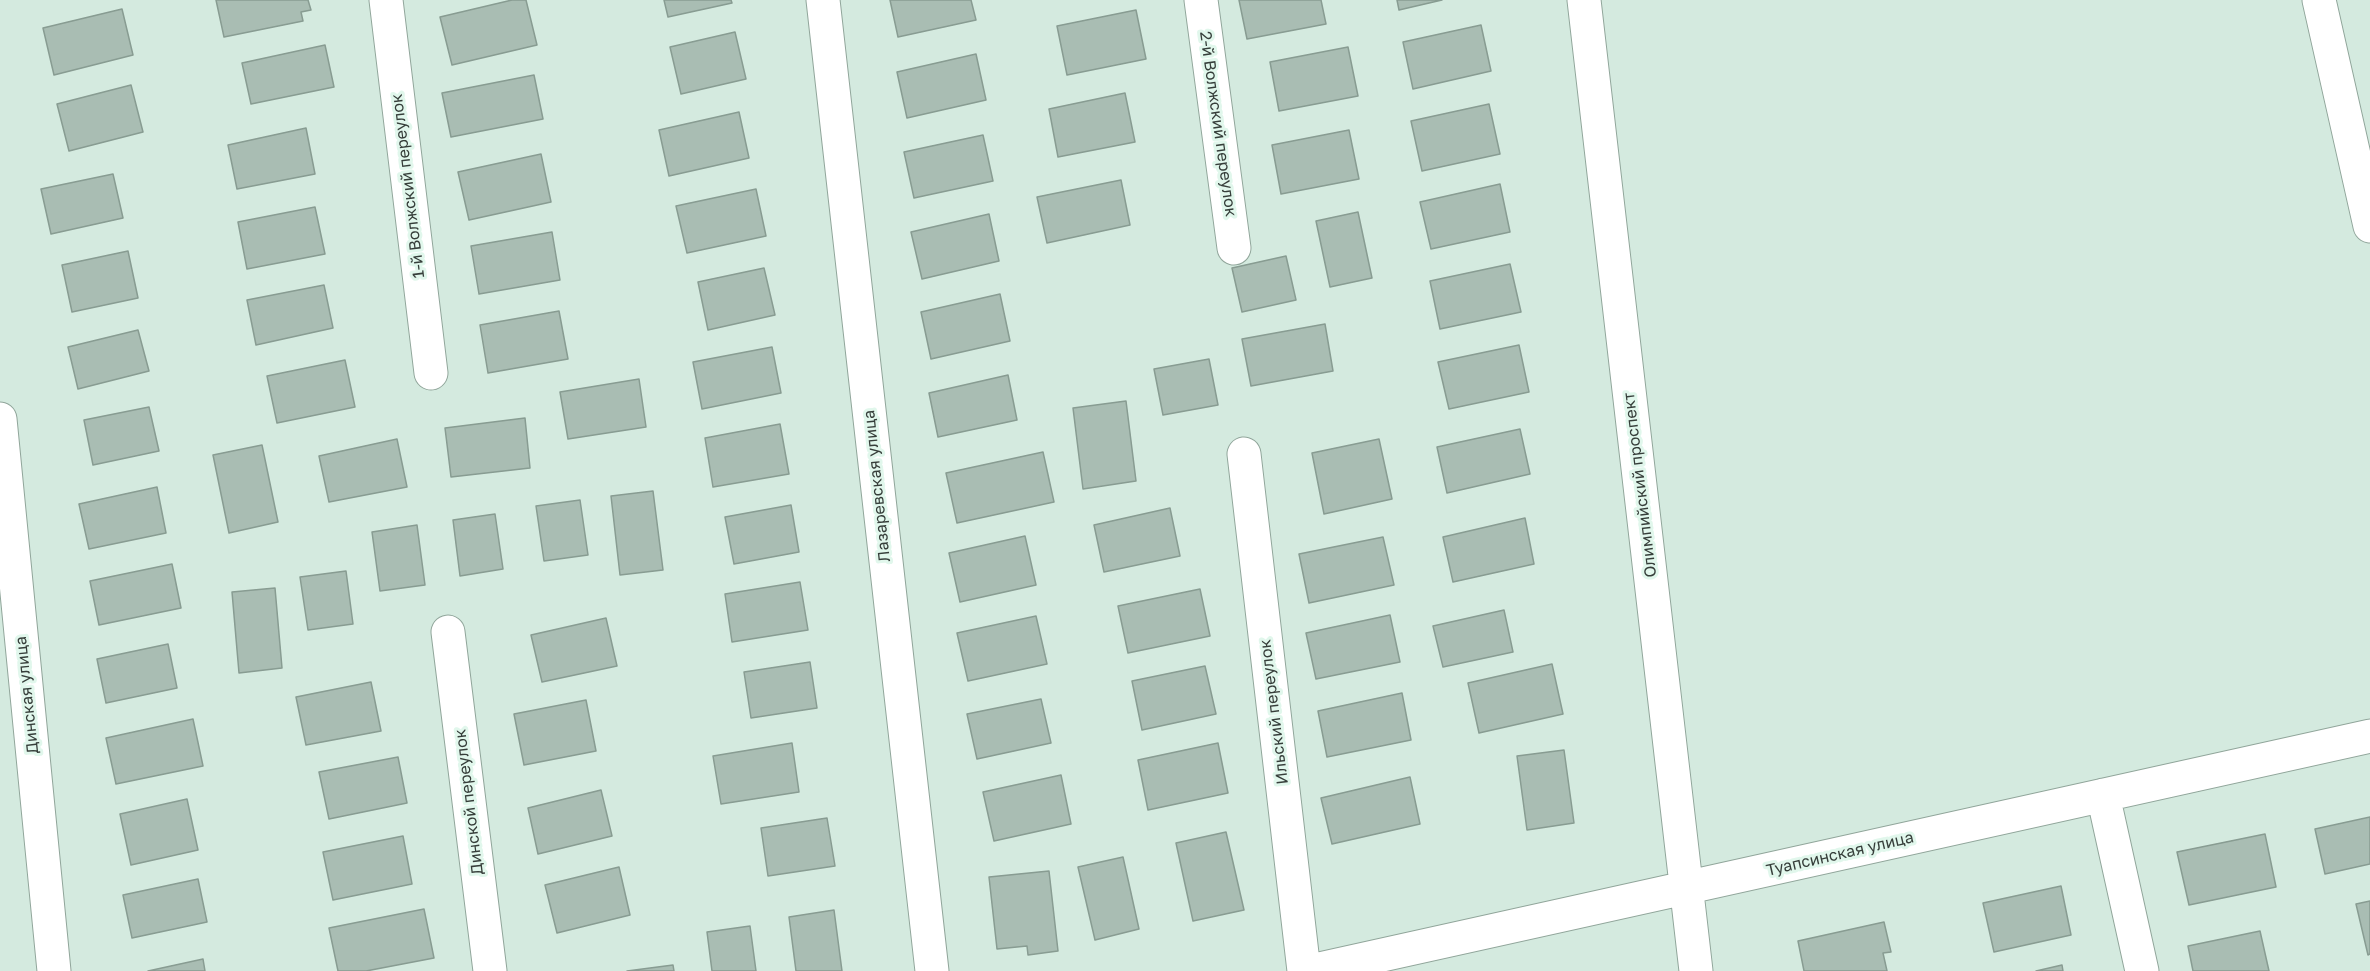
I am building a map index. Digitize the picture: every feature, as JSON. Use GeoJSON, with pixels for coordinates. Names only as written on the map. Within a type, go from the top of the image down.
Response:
{"type":"FeatureCollection","features":[{"type":"Feature","properties":{"kind":"street","name":"1-й Волжский переулок"},"geometry":{"type":"LineString","coordinates":[[386,0],[431,373]]}},
{"type":"Feature","properties":{"kind":"street","name":"Лазаревская улица"},"geometry":{"type":"LineString","coordinates":[[823,0],[932,971]]}},
{"type":"Feature","properties":{"kind":"street","name":"2-й Волжский переулок"},"geometry":{"type":"LineString","coordinates":[[1201,0],[1234,248]]}},
{"type":"Feature","properties":{"kind":"street","name":"Олимпийский проспект"},"geometry":{"type":"LineString","coordinates":[[1584,0],[1696,971]]}},
{"type":"Feature","properties":{"kind":"street"},"geometry":{"type":"LineString","coordinates":[[2319,0],[2370,226]]}},
{"type":"Feature","properties":{"kind":"street","name":"Динская улица"},"geometry":{"type":"LineString","coordinates":[[0,419],[54,971]]}},
{"type":"Feature","properties":{"kind":"street","name":"Ильский переулок"},"geometry":{"type":"LineString","coordinates":[[1244,454],[1304,971]]}},
{"type":"Feature","properties":{"kind":"street","name":"Динской переулок"},"geometry":{"type":"LineString","coordinates":[[448,632],[490,971]]}},
{"type":"Feature","properties":{"kind":"street","name":"Туапсинская улица"},"geometry":{"type":"LineString","coordinates":[[1310,971],[2370,736]]}},
{"type":"Feature","properties":{"kind":"street"},"geometry":{"type":"LineString","coordinates":[[2103,795],[2142,971]]}},
{"type":"Feature","properties":{"kind":"building"},"geometry":{"type":"Polygon","coordinates":[[[216,0],[308,0],[311,10],[301,12],[303,21],[224,37],[216,0]]]}},
{"type":"Feature","properties":{"kind":"building"},"geometry":{"type":"Polygon","coordinates":[[[512,0],[526,0],[537,45],[452,65],[440,17],[512,0]]]}},
{"type":"Feature","properties":{"kind":"building"},"geometry":{"type":"Polygon","coordinates":[[[664,0],[731,0],[732,3],[668,17],[664,0]]]}},
{"type":"Feature","properties":{"kind":"building"},"geometry":{"type":"Polygon","coordinates":[[[890,0],[971,0],[976,20],[898,37],[890,0]]]}},
{"type":"Feature","properties":{"kind":"building"},"geometry":{"type":"Polygon","coordinates":[[[1239,0],[1321,0],[1326,24],[1247,39],[1239,0]]]}},
{"type":"Feature","properties":{"kind":"building"},"geometry":{"type":"Polygon","coordinates":[[[1397,0],[1442,0],[1399,10],[1397,0]]]}},
{"type":"Feature","properties":{"kind":"building"},"geometry":{"type":"Polygon","coordinates":[[[122,9],[133,55],[54,75],[43,28],[122,9]]]}},
{"type":"Feature","properties":{"kind":"building"},"geometry":{"type":"Polygon","coordinates":[[[1136,10],[1146,59],[1067,75],[1057,26],[1136,10]]]}},
{"type":"Feature","properties":{"kind":"building"},"geometry":{"type":"Polygon","coordinates":[[[1481,25],[1491,71],[1413,89],[1403,42],[1481,25]]]}},
{"type":"Feature","properties":{"kind":"building"},"geometry":{"type":"Polygon","coordinates":[[[735,32],[746,79],[681,94],[670,47],[735,32]]]}},
{"type":"Feature","properties":{"kind":"building"},"geometry":{"type":"Polygon","coordinates":[[[325,45],[334,87],[251,104],[242,63],[325,45]]]}},
{"type":"Feature","properties":{"kind":"building"},"geometry":{"type":"Polygon","coordinates":[[[1348,47],[1358,96],[1279,111],[1270,62],[1348,47]]]}},
{"type":"Feature","properties":{"kind":"building"},"geometry":{"type":"Polygon","coordinates":[[[976,54],[986,100],[907,118],[897,72],[976,54]]]}},
{"type":"Feature","properties":{"kind":"building"},"geometry":{"type":"Polygon","coordinates":[[[534,75],[543,119],[451,137],[442,93],[534,75]]]}},
{"type":"Feature","properties":{"kind":"building"},"geometry":{"type":"Polygon","coordinates":[[[131,85],[143,132],[69,151],[57,104],[131,85]]]}},
{"type":"Feature","properties":{"kind":"building"},"geometry":{"type":"Polygon","coordinates":[[[1125,93],[1135,142],[1058,157],[1049,109],[1125,93]]]}},
{"type":"Feature","properties":{"kind":"building"},"geometry":{"type":"Polygon","coordinates":[[[1489,104],[1500,154],[1422,171],[1411,121],[1489,104]]]}},
{"type":"Feature","properties":{"kind":"building"},"geometry":{"type":"Polygon","coordinates":[[[739,112],[749,158],[669,176],[659,130],[739,112]]]}},
{"type":"Feature","properties":{"kind":"building"},"geometry":{"type":"Polygon","coordinates":[[[306,128],[315,174],[237,189],[228,145],[306,128]]]}},
{"type":"Feature","properties":{"kind":"building"},"geometry":{"type":"Polygon","coordinates":[[[1349,130],[1359,179],[1281,194],[1272,145],[1349,130]]]}},
{"type":"Feature","properties":{"kind":"building"},"geometry":{"type":"Polygon","coordinates":[[[983,135],[993,181],[914,198],[904,152],[983,135]]]}},
{"type":"Feature","properties":{"kind":"building"},"geometry":{"type":"Polygon","coordinates":[[[541,154],[551,202],[469,220],[458,172],[541,154]]]}},
{"type":"Feature","properties":{"kind":"building"},"geometry":{"type":"Polygon","coordinates":[[[113,174],[123,218],[51,234],[41,189],[113,174]]]}},
{"type":"Feature","properties":{"kind":"building"},"geometry":{"type":"Polygon","coordinates":[[[1121,180],[1130,225],[1047,243],[1037,197],[1121,180]]]}},
{"type":"Feature","properties":{"kind":"building"},"geometry":{"type":"Polygon","coordinates":[[[1500,184],[1510,232],[1431,249],[1420,202],[1500,184]]]}},
{"type":"Feature","properties":{"kind":"building"},"geometry":{"type":"Polygon","coordinates":[[[756,189],[766,236],[687,253],[676,206],[756,189]]]}},
{"type":"Feature","properties":{"kind":"building"},"geometry":{"type":"Polygon","coordinates":[[[315,207],[325,254],[247,269],[238,222],[315,207]]]}},
{"type":"Feature","properties":{"kind":"building"},"geometry":{"type":"Polygon","coordinates":[[[1358,212],[1372,278],[1330,287],[1316,221],[1358,212]]]}},
{"type":"Feature","properties":{"kind":"building"},"geometry":{"type":"Polygon","coordinates":[[[989,214],[999,261],[922,279],[911,232],[989,214]]]}},
{"type":"Feature","properties":{"kind":"building"},"geometry":{"type":"Polygon","coordinates":[[[552,232],[560,280],[479,294],[471,246],[552,232]]]}},
{"type":"Feature","properties":{"kind":"building"},"geometry":{"type":"Polygon","coordinates":[[[128,251],[138,298],[72,312],[62,265],[128,251]]]}},
{"type":"Feature","properties":{"kind":"building"},"geometry":{"type":"Polygon","coordinates":[[[1286,256],[1296,300],[1242,312],[1232,268],[1286,256]]]}},
{"type":"Feature","properties":{"kind":"building"},"geometry":{"type":"Polygon","coordinates":[[[1510,264],[1521,312],[1440,329],[1430,281],[1510,264]]]}},
{"type":"Feature","properties":{"kind":"building"},"geometry":{"type":"Polygon","coordinates":[[[764,268],[775,315],[708,330],[698,282],[764,268]]]}},
{"type":"Feature","properties":{"kind":"building"},"geometry":{"type":"Polygon","coordinates":[[[324,285],[333,328],[256,345],[247,300],[324,285]]]}},
{"type":"Feature","properties":{"kind":"building"},"geometry":{"type":"Polygon","coordinates":[[[1000,294],[1010,341],[931,359],[921,312],[1000,294]]]}},
{"type":"Feature","properties":{"kind":"building"},"geometry":{"type":"Polygon","coordinates":[[[559,311],[568,359],[488,373],[480,325],[559,311]]]}},
{"type":"Feature","properties":{"kind":"building"},"geometry":{"type":"Polygon","coordinates":[[[1325,324],[1333,371],[1251,386],[1242,339],[1325,324]]]}},
{"type":"Feature","properties":{"kind":"building"},"geometry":{"type":"Polygon","coordinates":[[[138,330],[149,371],[78,389],[68,347],[138,330]]]}},
{"type":"Feature","properties":{"kind":"building"},"geometry":{"type":"Polygon","coordinates":[[[1519,345],[1529,392],[1449,409],[1438,362],[1519,345]]]}},
{"type":"Feature","properties":{"kind":"building"},"geometry":{"type":"Polygon","coordinates":[[[772,347],[781,393],[702,409],[693,362],[772,347]]]}},
{"type":"Feature","properties":{"kind":"building"},"geometry":{"type":"Polygon","coordinates":[[[1209,359],[1218,405],[1163,415],[1154,369],[1209,359]]]}},
{"type":"Feature","properties":{"kind":"building"},"geometry":{"type":"Polygon","coordinates":[[[345,360],[355,407],[277,423],[267,376],[345,360]]]}},
{"type":"Feature","properties":{"kind":"building"},"geometry":{"type":"Polygon","coordinates":[[[1008,375],[1017,420],[938,437],[929,393],[1008,375]]]}},
{"type":"Feature","properties":{"kind":"building"},"geometry":{"type":"Polygon","coordinates":[[[639,379],[646,427],[568,439],[560,392],[639,379]]]}},
{"type":"Feature","properties":{"kind":"building"},"geometry":{"type":"Polygon","coordinates":[[[1126,401],[1136,481],[1083,489],[1073,408],[1126,401]]]}},
{"type":"Feature","properties":{"kind":"building"},"geometry":{"type":"Polygon","coordinates":[[[149,407],[159,451],[93,465],[84,420],[149,407]]]}},
{"type":"Feature","properties":{"kind":"building"},"geometry":{"type":"Polygon","coordinates":[[[525,418],[530,468],[451,477],[445,428],[525,418]]]}},
{"type":"Feature","properties":{"kind":"building"},"geometry":{"type":"Polygon","coordinates":[[[780,424],[789,474],[713,487],[705,438],[780,424]]]}},
{"type":"Feature","properties":{"kind":"building"},"geometry":{"type":"Polygon","coordinates":[[[1520,429],[1530,474],[1447,493],[1437,447],[1520,429]]]}},
{"type":"Feature","properties":{"kind":"building"},"geometry":{"type":"Polygon","coordinates":[[[397,439],[407,487],[329,502],[319,456],[397,439]]]}},
{"type":"Feature","properties":{"kind":"building"},"geometry":{"type":"Polygon","coordinates":[[[1379,439],[1392,499],[1324,514],[1312,453],[1379,439]]]}},
{"type":"Feature","properties":{"kind":"building"},"geometry":{"type":"Polygon","coordinates":[[[262,445],[278,522],[229,533],[213,455],[262,445]]]}},
{"type":"Feature","properties":{"kind":"building"},"geometry":{"type":"Polygon","coordinates":[[[1043,452],[1054,502],[957,523],[946,473],[1043,452]]]}},
{"type":"Feature","properties":{"kind":"building"},"geometry":{"type":"Polygon","coordinates":[[[157,487],[166,533],[89,549],[79,504],[157,487]]]}},
{"type":"Feature","properties":{"kind":"building"},"geometry":{"type":"Polygon","coordinates":[[[653,491],[663,570],[620,575],[611,496],[653,491]]]}},
{"type":"Feature","properties":{"kind":"building"},"geometry":{"type":"Polygon","coordinates":[[[580,500],[588,555],[544,561],[536,506],[580,500]]]}},
{"type":"Feature","properties":{"kind":"building"},"geometry":{"type":"Polygon","coordinates":[[[791,505],[799,552],[734,564],[725,517],[791,505]]]}},
{"type":"Feature","properties":{"kind":"building"},"geometry":{"type":"Polygon","coordinates":[[[1170,508],[1180,556],[1104,572],[1094,525],[1170,508]]]}},
{"type":"Feature","properties":{"kind":"building"},"geometry":{"type":"Polygon","coordinates":[[[495,514],[503,569],[460,576],[453,520],[495,514]]]}},
{"type":"Feature","properties":{"kind":"building"},"geometry":{"type":"Polygon","coordinates":[[[1525,518],[1534,564],[1453,582],[1443,537],[1525,518]]]}},
{"type":"Feature","properties":{"kind":"building"},"geometry":{"type":"Polygon","coordinates":[[[417,525],[425,585],[380,591],[372,532],[417,525]]]}},
{"type":"Feature","properties":{"kind":"building"},"geometry":{"type":"Polygon","coordinates":[[[1025,536],[1036,585],[960,602],[949,553],[1025,536]]]}},
{"type":"Feature","properties":{"kind":"building"},"geometry":{"type":"Polygon","coordinates":[[[1383,537],[1394,585],[1309,603],[1299,554],[1383,537]]]}},
{"type":"Feature","properties":{"kind":"building"},"geometry":{"type":"Polygon","coordinates":[[[172,564],[181,608],[99,625],[90,581],[172,564]]]}},
{"type":"Feature","properties":{"kind":"building"},"geometry":{"type":"Polygon","coordinates":[[[346,571],[353,624],[308,630],[300,577],[346,571]]]}},
{"type":"Feature","properties":{"kind":"building"},"geometry":{"type":"Polygon","coordinates":[[[800,582],[808,630],[732,642],[725,594],[800,582]]]}},
{"type":"Feature","properties":{"kind":"building"},"geometry":{"type":"Polygon","coordinates":[[[275,588],[282,668],[239,673],[232,592],[275,588]]]}},
{"type":"Feature","properties":{"kind":"building"},"geometry":{"type":"Polygon","coordinates":[[[1200,589],[1210,636],[1128,653],[1118,606],[1200,589]]]}},
{"type":"Feature","properties":{"kind":"building"},"geometry":{"type":"Polygon","coordinates":[[[1504,610],[1513,652],[1443,667],[1433,626],[1504,610]]]}},
{"type":"Feature","properties":{"kind":"building"},"geometry":{"type":"Polygon","coordinates":[[[1390,615],[1400,662],[1316,679],[1306,633],[1390,615]]]}},
{"type":"Feature","properties":{"kind":"building"},"geometry":{"type":"Polygon","coordinates":[[[1036,616],[1047,664],[968,681],[957,633],[1036,616]]]}},
{"type":"Feature","properties":{"kind":"building"},"geometry":{"type":"Polygon","coordinates":[[[606,618],[617,666],[542,682],[531,635],[606,618]]]}},
{"type":"Feature","properties":{"kind":"building"},"geometry":{"type":"Polygon","coordinates":[[[168,644],[177,688],[106,703],[97,659],[168,644]]]}},
{"type":"Feature","properties":{"kind":"building"},"geometry":{"type":"Polygon","coordinates":[[[810,662],[817,708],[751,718],[744,672],[810,662]]]}},
{"type":"Feature","properties":{"kind":"building"},"geometry":{"type":"Polygon","coordinates":[[[1552,664],[1563,714],[1479,733],[1468,683],[1552,664]]]}},
{"type":"Feature","properties":{"kind":"building"},"geometry":{"type":"Polygon","coordinates":[[[1205,666],[1216,714],[1142,730],[1132,681],[1205,666]]]}},
{"type":"Feature","properties":{"kind":"building"},"geometry":{"type":"Polygon","coordinates":[[[371,682],[381,731],[306,745],[296,697],[371,682]]]}},
{"type":"Feature","properties":{"kind":"building"},"geometry":{"type":"Polygon","coordinates":[[[1402,693],[1411,740],[1327,757],[1318,711],[1402,693]]]}},
{"type":"Feature","properties":{"kind":"building"},"geometry":{"type":"Polygon","coordinates":[[[1041,699],[1051,743],[977,759],[967,714],[1041,699]]]}},
{"type":"Feature","properties":{"kind":"building"},"geometry":{"type":"Polygon","coordinates":[[[586,700],[596,751],[524,765],[514,714],[586,700]]]}},
{"type":"Feature","properties":{"kind":"building"},"geometry":{"type":"Polygon","coordinates":[[[193,719],[203,766],[116,784],[106,738],[193,719]]]}},
{"type":"Feature","properties":{"kind":"building"},"geometry":{"type":"Polygon","coordinates":[[[792,743],[799,792],[721,804],[713,756],[792,743]]]}},
{"type":"Feature","properties":{"kind":"building"},"geometry":{"type":"Polygon","coordinates":[[[1218,743],[1228,793],[1148,810],[1138,760],[1218,743]]]}},
{"type":"Feature","properties":{"kind":"building"},"geometry":{"type":"Polygon","coordinates":[[[1564,750],[1574,823],[1527,830],[1517,756],[1564,750]]]}},
{"type":"Feature","properties":{"kind":"building"},"geometry":{"type":"Polygon","coordinates":[[[398,757],[407,803],[329,819],[319,772],[398,757]]]}},
{"type":"Feature","properties":{"kind":"building"},"geometry":{"type":"Polygon","coordinates":[[[1061,775],[1071,824],[994,841],[983,792],[1061,775]]]}},
{"type":"Feature","properties":{"kind":"building"},"geometry":{"type":"Polygon","coordinates":[[[1410,777],[1420,824],[1332,844],[1321,798],[1410,777]]]}},
{"type":"Feature","properties":{"kind":"building"},"geometry":{"type":"Polygon","coordinates":[[[601,790],[612,836],[538,854],[528,808],[601,790]]]}},
{"type":"Feature","properties":{"kind":"building"},"geometry":{"type":"Polygon","coordinates":[[[187,799],[198,850],[131,865],[120,814],[187,799]]]}},
{"type":"Feature","properties":{"kind":"building"},"geometry":{"type":"Polygon","coordinates":[[[2370,817],[2370,864],[2325,874],[2315,829],[2370,817]]]}},
{"type":"Feature","properties":{"kind":"building"},"geometry":{"type":"Polygon","coordinates":[[[827,818],[835,866],[768,876],[761,828],[827,818]]]}},
{"type":"Feature","properties":{"kind":"building"},"geometry":{"type":"Polygon","coordinates":[[[1226,832],[1244,910],[1193,921],[1176,843],[1226,832]]]}},
{"type":"Feature","properties":{"kind":"building"},"geometry":{"type":"Polygon","coordinates":[[[2265,834],[2276,887],[2189,905],[2177,852],[2265,834]]]}},
{"type":"Feature","properties":{"kind":"building"},"geometry":{"type":"Polygon","coordinates":[[[403,836],[412,884],[333,900],[323,852],[403,836]]]}},
{"type":"Feature","properties":{"kind":"building"},"geometry":{"type":"Polygon","coordinates":[[[1123,857],[1139,929],[1095,940],[1078,867],[1123,857]]]}},
{"type":"Feature","properties":{"kind":"building"},"geometry":{"type":"Polygon","coordinates":[[[619,867],[630,915],[557,933],[545,885],[619,867]]]}},
{"type":"Feature","properties":{"kind":"building"},"geometry":{"type":"Polygon","coordinates":[[[1049,871],[1058,951],[1028,955],[1027,946],[997,949],[989,877],[1049,871]]]}},
{"type":"Feature","properties":{"kind":"building"},"geometry":{"type":"Polygon","coordinates":[[[198,879],[207,922],[132,938],[123,895],[198,879]]]}},
{"type":"Feature","properties":{"kind":"building"},"geometry":{"type":"Polygon","coordinates":[[[2061,886],[2071,935],[1994,952],[1983,903],[2061,886]]]}},
{"type":"Feature","properties":{"kind":"building"},"geometry":{"type":"Polygon","coordinates":[[[2370,901],[2370,954],[2368,955],[2356,904],[2370,901]]]}},
{"type":"Feature","properties":{"kind":"building"},"geometry":{"type":"Polygon","coordinates":[[[424,909],[434,958],[366,971],[338,971],[329,928],[424,909]]]}},
{"type":"Feature","properties":{"kind":"building"},"geometry":{"type":"Polygon","coordinates":[[[834,910],[842,971],[796,971],[789,917],[834,910]]]}},
{"type":"Feature","properties":{"kind":"building"},"geometry":{"type":"Polygon","coordinates":[[[1884,922],[1891,952],[1883,953],[1887,971],[1804,971],[1798,941],[1884,922]]]}},
{"type":"Feature","properties":{"kind":"building"},"geometry":{"type":"Polygon","coordinates":[[[750,926],[756,971],[712,971],[707,932],[750,926]]]}},
{"type":"Feature","properties":{"kind":"building"},"geometry":{"type":"Polygon","coordinates":[[[2260,931],[2269,971],[2193,971],[2188,946],[2260,931]]]}},
{"type":"Feature","properties":{"kind":"building"},"geometry":{"type":"Polygon","coordinates":[[[203,959],[205,971],[148,971],[203,959]]]}},
{"type":"Feature","properties":{"kind":"building"},"geometry":{"type":"Polygon","coordinates":[[[673,965],[674,971],[627,971],[673,965]]]}},
{"type":"Feature","properties":{"kind":"building"},"geometry":{"type":"Polygon","coordinates":[[[2062,965],[2063,971],[2036,971],[2062,965]]]}}]}
